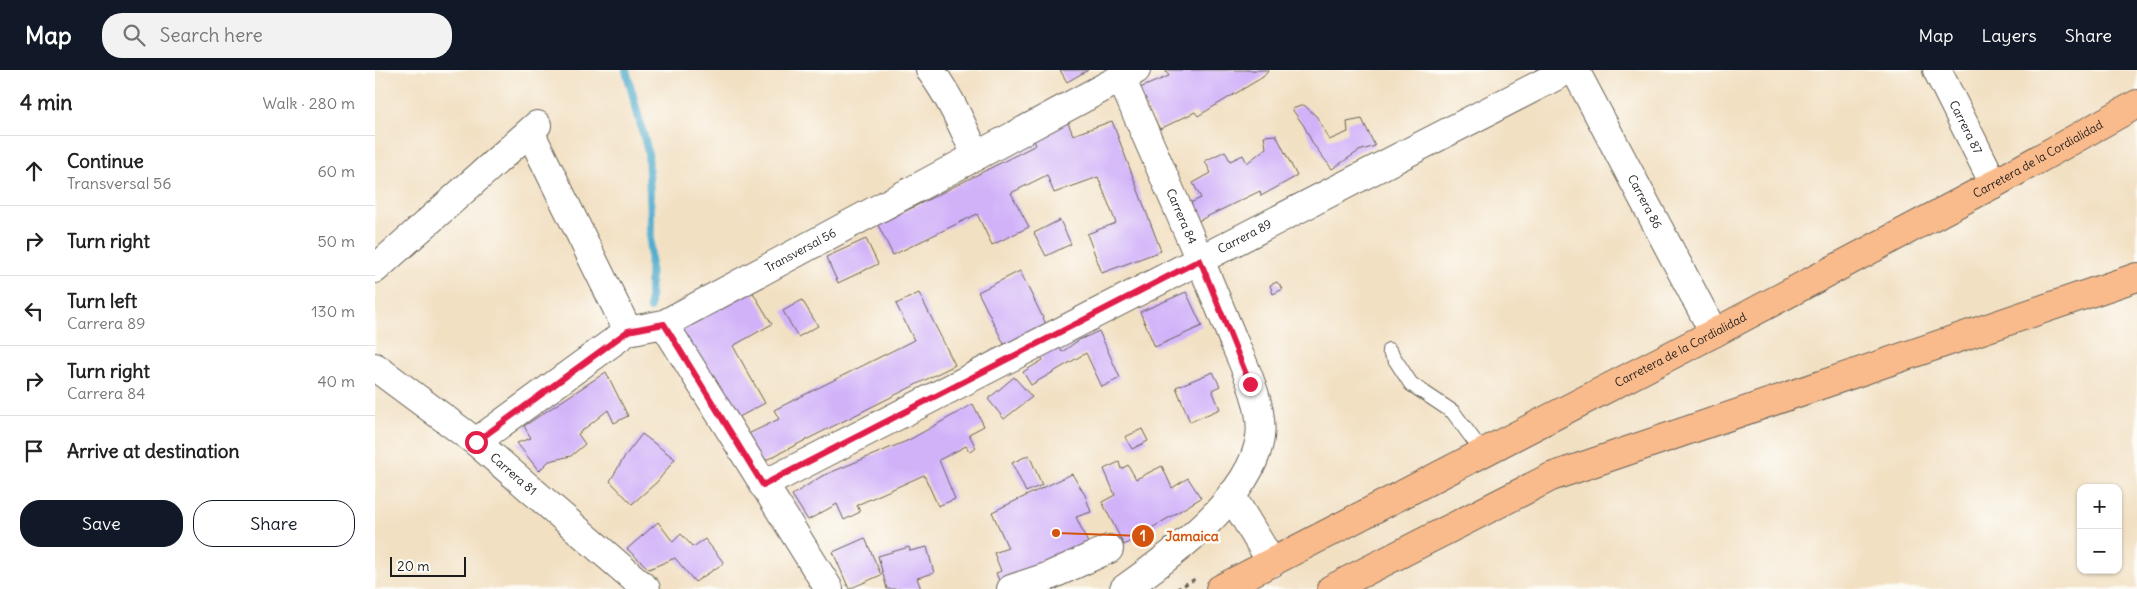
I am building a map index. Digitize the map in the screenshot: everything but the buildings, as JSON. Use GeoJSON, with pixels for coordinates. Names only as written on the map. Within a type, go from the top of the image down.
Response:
{"type":"FeatureCollection","features":[{"type":"Feature","properties":{"kind":"highway","name":"Carretera de la Cordialidad"},"geometry":{"type":"LineString","coordinates":[[1220,589],[1714,333],[1994,184],[2131,108]]}},
{"type":"Feature","properties":{"kind":"highway"},"geometry":{"type":"LineString","coordinates":[[1331,589],[1551,477],[2137,277]]}},
{"type":"Feature","properties":{"kind":"street"},"geometry":{"type":"LineString","coordinates":[[930,70],[963,124],[977,156]]}},
{"type":"Feature","properties":{"kind":"street","name":"Carrera 89"},"geometry":{"type":"LineString","coordinates":[[763,485],[1568,70]]}},
{"type":"Feature","properties":{"kind":"street","name":"Carrera 86"},"geometry":{"type":"LineString","coordinates":[[1575,70],[1714,333]]}},
{"type":"Feature","properties":{"kind":"street","name":"Carrera 87"},"geometry":{"type":"LineString","coordinates":[[1937,70],[1994,184]]}},
{"type":"Feature","properties":{"kind":"street","name":"Transversal 56"},"geometry":{"type":"LineString","coordinates":[[476,442],[628,331],[664,324],[1129,74]]}},
{"type":"Feature","properties":{"kind":"street","name":"Carrera 84"},"geometry":{"type":"LineString","coordinates":[[1124,589],[1200,531],[1231,495],[1252,464],[1261,436],[1259,412],[1250,384],[1129,74]]}},
{"type":"Feature","properties":{"kind":"street"},"geometry":{"type":"LineString","coordinates":[[375,269],[534,128],[628,331]]}},
{"type":"Feature","properties":{"kind":"street"},"geometry":{"type":"LineString","coordinates":[[664,324],[829,589]]}},
{"type":"Feature","properties":{"kind":"street","name":"Carrera 81"},"geometry":{"type":"LineString","coordinates":[[375,367],[476,442],[646,589]]}},
{"type":"Feature","properties":{"kind":"street"},"geometry":{"type":"LineString","coordinates":[[1231,495],[1272,563]]}},
{"type":"Feature","properties":{"kind":"street"},"geometry":{"type":"LineString","coordinates":[[1011,589],[1047,577],[1109,549]]}},
{"type":"Feature","properties":{"kind":"lane"},"geometry":{"type":"LineString","coordinates":[[1389,350],[1411,384],[1453,412],[1483,454]]}},
{"type":"Feature","properties":{"kind":"waterway"},"geometry":{"type":"LineString","coordinates":[[626,70],[648,152],[651,215],[650,308]]}},
{"type":"Feature","properties":{"kind":"place","name":"Jamaica"},"geometry":{"type":"Point","coordinates":[1056,533]}},
{"type":"Feature","properties":{"kind":"route"},"geometry":{"type":"LineString","coordinates":[[476,442],[628,331],[664,324],[763,485],[1200,260],[1250,384]]}}]}
